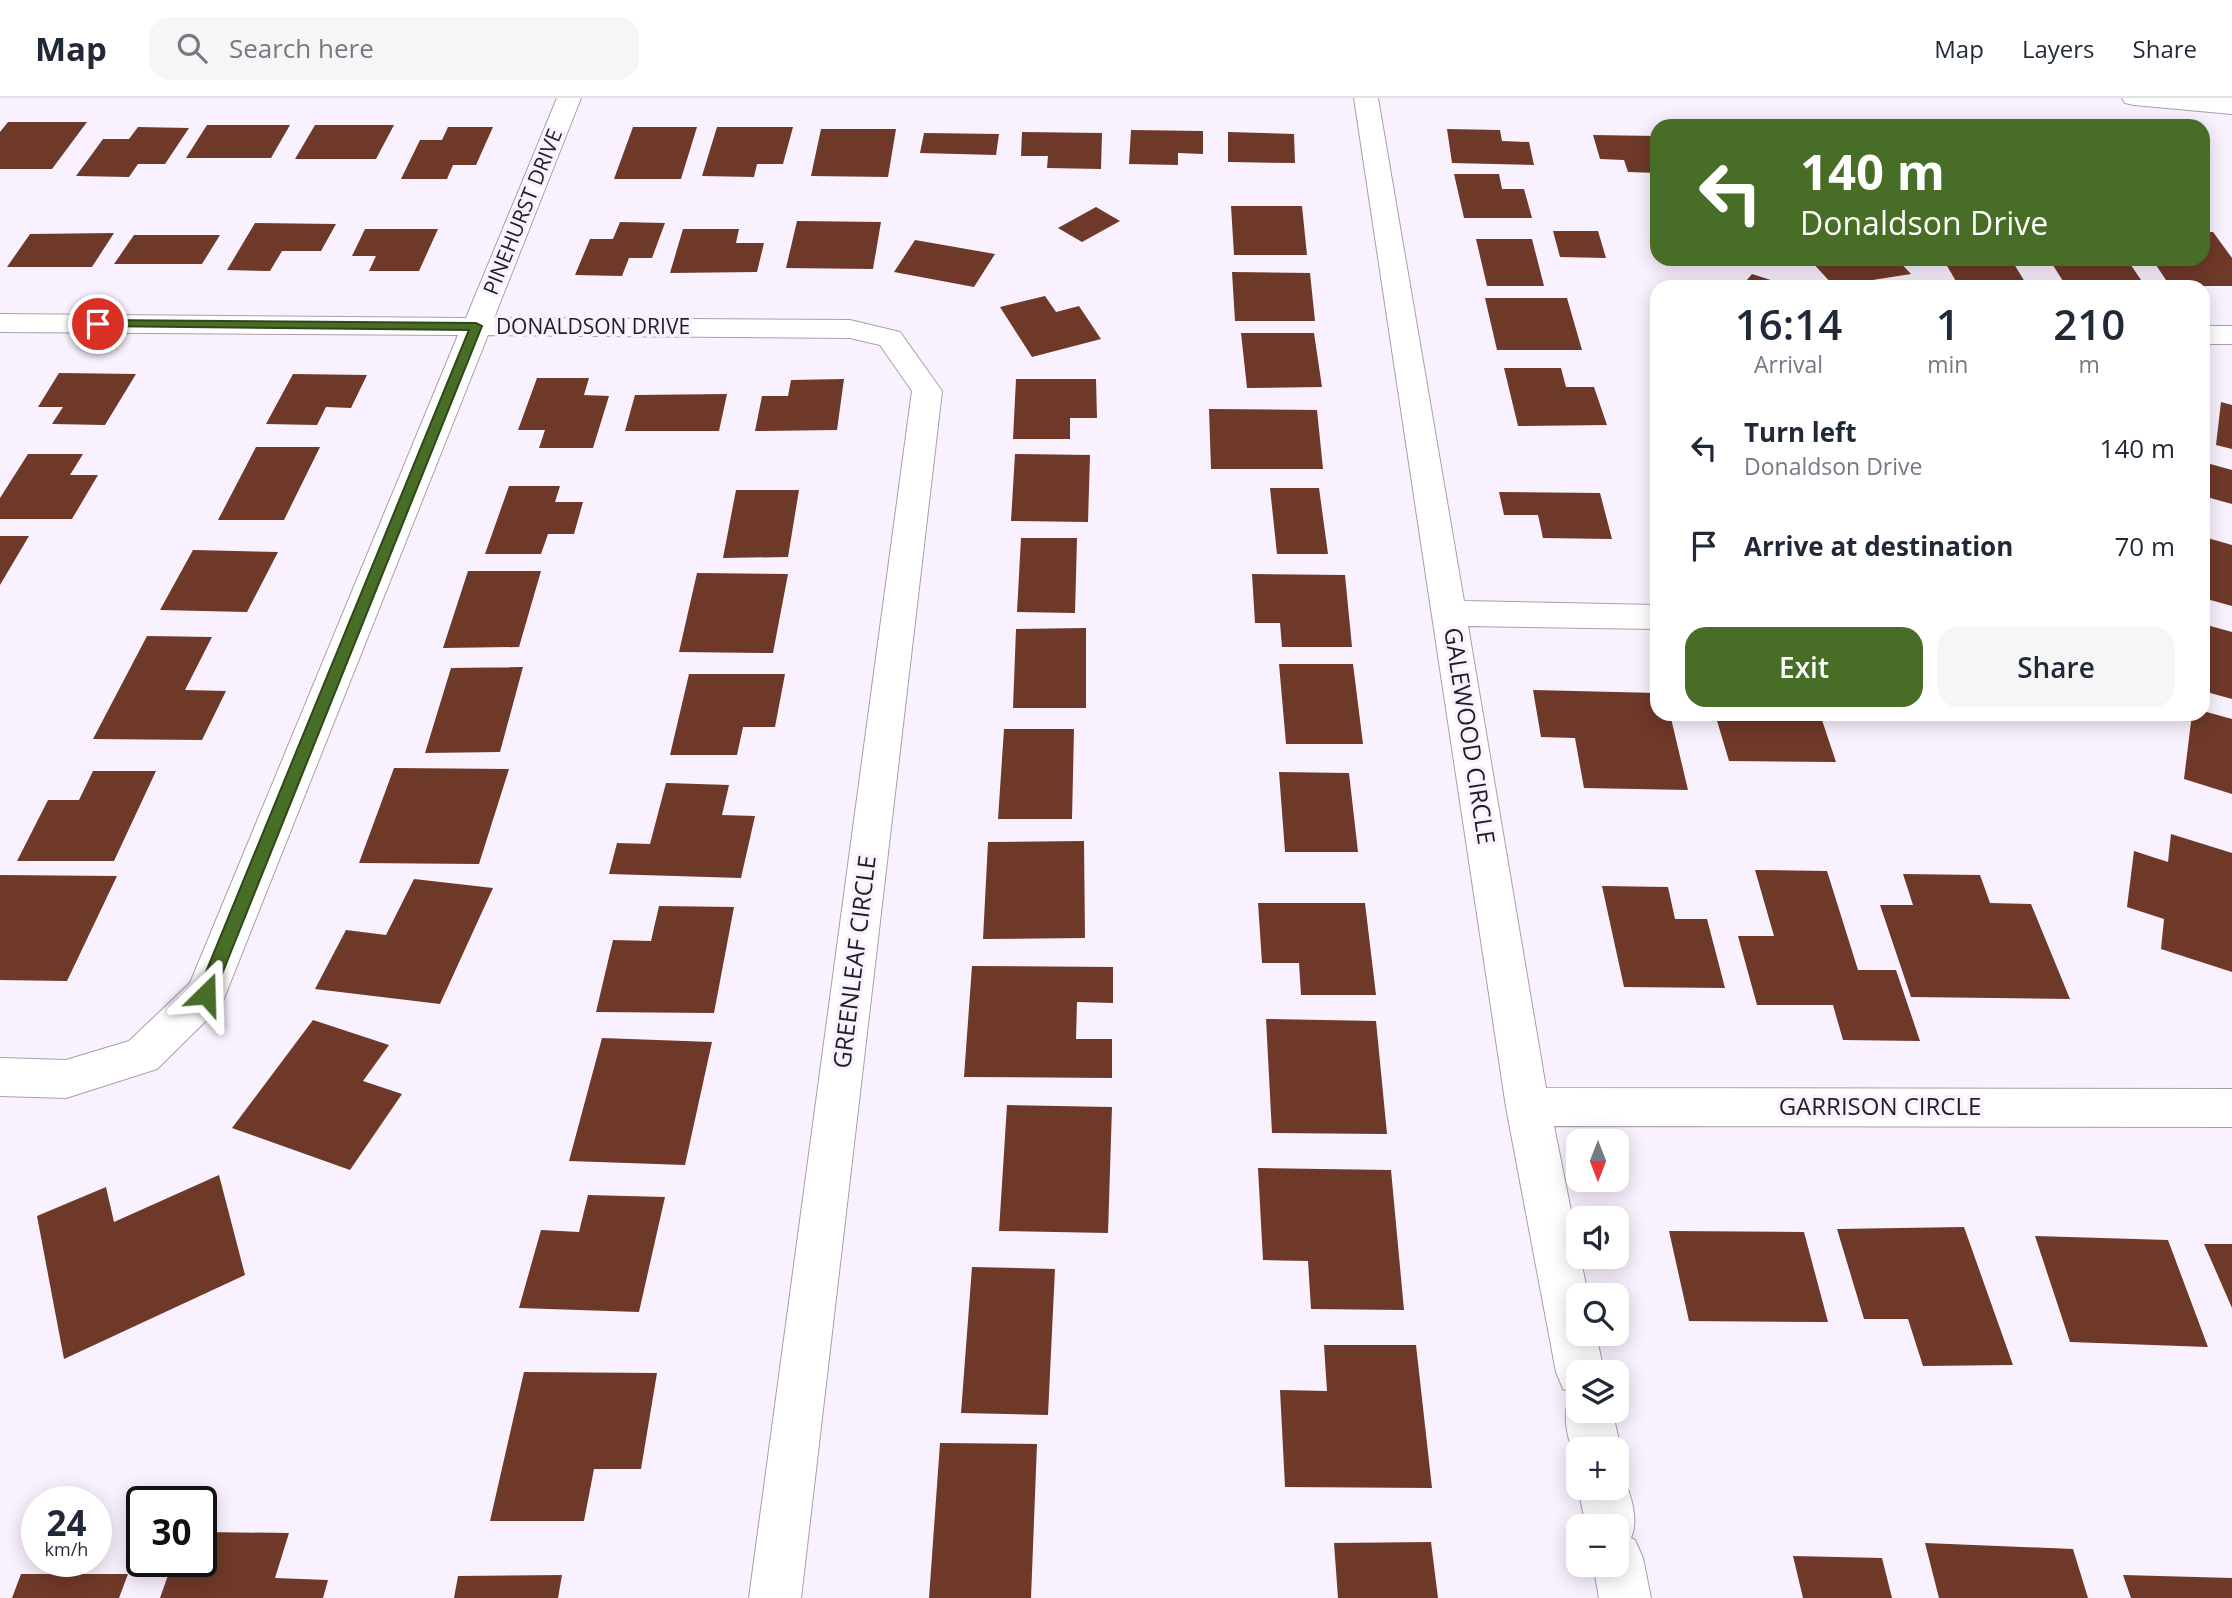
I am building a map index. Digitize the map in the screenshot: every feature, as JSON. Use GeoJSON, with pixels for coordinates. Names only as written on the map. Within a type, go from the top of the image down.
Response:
{"type":"FeatureCollection","features":[{"type":"Feature","properties":{"kind":"street","name":"PINEHURST DRIVE"},"geometry":{"type":"LineString","coordinates":[[0,1077],[66,1079],[142,1056],[206,994],[569,98]]}},
{"type":"Feature","properties":{"kind":"street","name":"GALEWOOD CIRCLE"},"geometry":{"type":"LineString","coordinates":[[1366,98],[1528,1107],[1578,1360]]}},
{"type":"Feature","properties":{"kind":"street"},"geometry":{"type":"LineString","coordinates":[[2134,98],[2232,106]]}},
{"type":"Feature","properties":{"kind":"street","name":"DONALDSON DRIVE"},"geometry":{"type":"LineString","coordinates":[[9,323],[850,329],[890,338]]}},
{"type":"Feature","properties":{"kind":"street"},"geometry":{"type":"LineString","coordinates":[[0,348],[9,323]]}},
{"type":"Feature","properties":{"kind":"street"},"geometry":{"type":"LineString","coordinates":[[2210,335],[2232,335]]}},
{"type":"Feature","properties":{"kind":"street","name":"GREENLEAF CIRCLE"},"geometry":{"type":"LineString","coordinates":[[775,1598],[927,391],[890,338]]}},
{"type":"Feature","properties":{"kind":"street"},"geometry":{"type":"LineString","coordinates":[[1450,613],[1650,617]]}},
{"type":"Feature","properties":{"kind":"street","name":"GARRISON CIRCLE"},"geometry":{"type":"LineString","coordinates":[[1528,1107],[2232,1108]]}},
{"type":"Feature","properties":{"kind":"street"},"geometry":{"type":"LineString","coordinates":[[1621,1577],[1625,1598]]}},
{"type":"Feature","properties":{"kind":"building"},"geometry":{"type":"Polygon","coordinates":[[[8,122],[87,122],[52,169],[0,169],[0,132],[8,122]]]}},
{"type":"Feature","properties":{"kind":"building"},"geometry":{"type":"Polygon","coordinates":[[[207,125],[290,125],[271,158],[186,158],[207,125]]]}},
{"type":"Feature","properties":{"kind":"building"},"geometry":{"type":"Polygon","coordinates":[[[315,125],[394,125],[376,159],[295,159],[315,125]]]}},
{"type":"Feature","properties":{"kind":"building"},"geometry":{"type":"Polygon","coordinates":[[[138,127],[189,128],[165,164],[138,164],[129,177],[76,176],[103,139],[129,139],[138,127]]]}},
{"type":"Feature","properties":{"kind":"building"},"geometry":{"type":"Polygon","coordinates":[[[448,127],[493,127],[476,165],[453,165],[447,179],[401,179],[420,140],[442,140],[448,127]]]}},
{"type":"Feature","properties":{"kind":"building"},"geometry":{"type":"Polygon","coordinates":[[[633,127],[697,127],[681,179],[614,179],[633,127]]]}},
{"type":"Feature","properties":{"kind":"building"},"geometry":{"type":"Polygon","coordinates":[[[717,127],[793,127],[783,164],[757,164],[754,177],[702,176],[717,127]]]}},
{"type":"Feature","properties":{"kind":"building"},"geometry":{"type":"Polygon","coordinates":[[[821,129],[896,129],[888,177],[811,176],[821,129]]]}},
{"type":"Feature","properties":{"kind":"building"},"geometry":{"type":"Polygon","coordinates":[[[1447,129],[1500,130],[1502,141],[1529,142],[1534,165],[1452,163],[1447,129]]]}},
{"type":"Feature","properties":{"kind":"building"},"geometry":{"type":"Polygon","coordinates":[[[1131,130],[1203,131],[1203,154],[1178,153],[1178,165],[1129,164],[1131,130]]]}},
{"type":"Feature","properties":{"kind":"building"},"geometry":{"type":"Polygon","coordinates":[[[1022,132],[1102,133],[1101,169],[1047,168],[1048,156],[1021,156],[1022,132]]]}},
{"type":"Feature","properties":{"kind":"building"},"geometry":{"type":"Polygon","coordinates":[[[1228,132],[1294,134],[1295,163],[1228,162],[1228,132]]]}},
{"type":"Feature","properties":{"kind":"building"},"geometry":{"type":"Polygon","coordinates":[[[924,133],[999,134],[996,155],[920,153],[924,133]]]}},
{"type":"Feature","properties":{"kind":"building"},"geometry":{"type":"Polygon","coordinates":[[[1593,135],[1650,136],[1650,173],[1628,172],[1624,160],[1600,159],[1593,135]]]}},
{"type":"Feature","properties":{"kind":"building"},"geometry":{"type":"Polygon","coordinates":[[[1454,174],[1499,174],[1502,189],[1524,189],[1532,218],[1464,218],[1454,174]]]}},
{"type":"Feature","properties":{"kind":"building"},"geometry":{"type":"Polygon","coordinates":[[[1231,206],[1302,206],[1307,255],[1234,255],[1231,206]]]}},
{"type":"Feature","properties":{"kind":"building"},"geometry":{"type":"Polygon","coordinates":[[[1096,207],[1120,221],[1082,242],[1058,228],[1096,207]]]}},
{"type":"Feature","properties":{"kind":"building"},"geometry":{"type":"Polygon","coordinates":[[[797,221],[881,222],[873,269],[786,268],[797,221]]]}},
{"type":"Feature","properties":{"kind":"building"},"geometry":{"type":"Polygon","coordinates":[[[620,222],[665,223],[652,258],[629,258],[622,276],[575,275],[590,239],[613,239],[620,222]]]}},
{"type":"Feature","properties":{"kind":"building"},"geometry":{"type":"Polygon","coordinates":[[[255,223],[336,224],[321,251],[282,251],[270,271],[227,270],[255,223]]]}},
{"type":"Feature","properties":{"kind":"building"},"geometry":{"type":"Polygon","coordinates":[[[365,229],[438,229],[419,271],[369,271],[376,256],[352,256],[365,229]]]}},
{"type":"Feature","properties":{"kind":"building"},"geometry":{"type":"Polygon","coordinates":[[[683,229],[739,229],[736,243],[764,243],[757,272],[670,273],[683,229]]]}},
{"type":"Feature","properties":{"kind":"building"},"geometry":{"type":"Polygon","coordinates":[[[1553,231],[1598,231],[1606,258],[1560,257],[1553,231]]]}},
{"type":"Feature","properties":{"kind":"building"},"geometry":{"type":"Polygon","coordinates":[[[2210,232],[2213,232],[2232,258],[2232,286],[2210,286],[2210,280],[2166,280],[2157,266],[2210,266],[2210,232]]]}},
{"type":"Feature","properties":{"kind":"building"},"geometry":{"type":"Polygon","coordinates":[[[114,233],[92,267],[7,267],[30,234],[114,233]]]}},
{"type":"Feature","properties":{"kind":"building"},"geometry":{"type":"Polygon","coordinates":[[[134,235],[220,235],[202,264],[114,264],[134,235]]]}},
{"type":"Feature","properties":{"kind":"building"},"geometry":{"type":"Polygon","coordinates":[[[1476,239],[1532,239],[1544,286],[1487,286],[1476,239]]]}},
{"type":"Feature","properties":{"kind":"building"},"geometry":{"type":"Polygon","coordinates":[[[915,240],[995,254],[974,287],[894,272],[915,240]]]}},
{"type":"Feature","properties":{"kind":"building"},"geometry":{"type":"Polygon","coordinates":[[[1815,266],[1904,266],[1911,274],[1872,280],[1828,280],[1815,266]]]}},
{"type":"Feature","properties":{"kind":"building"},"geometry":{"type":"Polygon","coordinates":[[[1947,266],[2015,266],[2024,280],[1955,280],[1947,266]]]}},
{"type":"Feature","properties":{"kind":"building"},"geometry":{"type":"Polygon","coordinates":[[[2053,266],[2132,266],[2141,280],[2062,280],[2053,266]]]}},
{"type":"Feature","properties":{"kind":"building"},"geometry":{"type":"Polygon","coordinates":[[[1232,272],[1310,273],[1315,321],[1235,321],[1232,272]]]}},
{"type":"Feature","properties":{"kind":"building"},"geometry":{"type":"Polygon","coordinates":[[[1752,274],[1771,280],[1747,280],[1752,274]]]}},
{"type":"Feature","properties":{"kind":"building"},"geometry":{"type":"Polygon","coordinates":[[[1045,296],[1056,312],[1079,306],[1101,339],[1032,357],[1000,307],[1045,296]]]}},
{"type":"Feature","properties":{"kind":"building"},"geometry":{"type":"Polygon","coordinates":[[[1485,298],[1567,298],[1582,350],[1497,350],[1485,298]]]}},
{"type":"Feature","properties":{"kind":"building"},"geometry":{"type":"Polygon","coordinates":[[[1241,333],[1314,333],[1322,387],[1247,388],[1241,333]]]}},
{"type":"Feature","properties":{"kind":"building"},"geometry":{"type":"Polygon","coordinates":[[[1504,368],[1561,368],[1566,387],[1594,387],[1607,425],[1518,426],[1504,368]]]}},
{"type":"Feature","properties":{"kind":"building"},"geometry":{"type":"Polygon","coordinates":[[[59,373],[136,374],[105,425],[52,424],[63,407],[38,407],[59,373]]]}},
{"type":"Feature","properties":{"kind":"building"},"geometry":{"type":"Polygon","coordinates":[[[293,374],[367,375],[351,408],[326,407],[317,425],[266,424],[293,374]]]}},
{"type":"Feature","properties":{"kind":"building"},"geometry":{"type":"Polygon","coordinates":[[[537,378],[589,378],[584,395],[609,396],[593,448],[539,448],[545,430],[518,430],[537,378]]]}},
{"type":"Feature","properties":{"kind":"building"},"geometry":{"type":"Polygon","coordinates":[[[844,379],[837,430],[755,431],[762,396],[788,396],[791,380],[844,379]]]}},
{"type":"Feature","properties":{"kind":"building"},"geometry":{"type":"Polygon","coordinates":[[[1016,379],[1096,379],[1097,418],[1070,418],[1070,439],[1013,439],[1016,379]]]}},
{"type":"Feature","properties":{"kind":"building"},"geometry":{"type":"Polygon","coordinates":[[[727,394],[719,431],[625,431],[635,395],[727,394]]]}},
{"type":"Feature","properties":{"kind":"building"},"geometry":{"type":"Polygon","coordinates":[[[2221,402],[2232,405],[2232,449],[2216,445],[2221,402]]]}},
{"type":"Feature","properties":{"kind":"building"},"geometry":{"type":"Polygon","coordinates":[[[1209,409],[1317,410],[1323,469],[1211,469],[1209,409]]]}},
{"type":"Feature","properties":{"kind":"building"},"geometry":{"type":"Polygon","coordinates":[[[256,447],[320,447],[284,520],[218,520],[256,447]]]}},
{"type":"Feature","properties":{"kind":"building"},"geometry":{"type":"Polygon","coordinates":[[[28,454],[83,454],[70,475],[98,475],[72,519],[0,519],[0,498],[28,454]]]}},
{"type":"Feature","properties":{"kind":"building"},"geometry":{"type":"Polygon","coordinates":[[[1015,454],[1090,455],[1088,522],[1011,521],[1015,454]]]}},
{"type":"Feature","properties":{"kind":"building"},"geometry":{"type":"Polygon","coordinates":[[[2210,464],[2232,470],[2232,504],[2210,498],[2210,464]]]}},
{"type":"Feature","properties":{"kind":"building"},"geometry":{"type":"Polygon","coordinates":[[[509,486],[560,486],[555,502],[583,502],[574,534],[548,534],[541,554],[485,554],[509,486]]]}},
{"type":"Feature","properties":{"kind":"building"},"geometry":{"type":"Polygon","coordinates":[[[1270,488],[1319,488],[1328,554],[1277,554],[1270,488]]]}},
{"type":"Feature","properties":{"kind":"building"},"geometry":{"type":"Polygon","coordinates":[[[736,490],[799,490],[788,557],[723,558],[736,490]]]}},
{"type":"Feature","properties":{"kind":"building"},"geometry":{"type":"Polygon","coordinates":[[[1499,492],[1600,493],[1612,539],[1543,538],[1538,515],[1504,515],[1499,492]]]}},
{"type":"Feature","properties":{"kind":"building"},"geometry":{"type":"Polygon","coordinates":[[[0,536],[29,536],[0,585],[0,536]]]}},
{"type":"Feature","properties":{"kind":"building"},"geometry":{"type":"Polygon","coordinates":[[[1021,538],[1077,538],[1075,613],[1017,612],[1021,538]]]}},
{"type":"Feature","properties":{"kind":"building"},"geometry":{"type":"Polygon","coordinates":[[[2210,539],[2232,545],[2232,606],[2210,600],[2210,539]]]}},
{"type":"Feature","properties":{"kind":"building"},"geometry":{"type":"Polygon","coordinates":[[[193,550],[278,552],[247,612],[160,610],[193,550]]]}},
{"type":"Feature","properties":{"kind":"building"},"geometry":{"type":"Polygon","coordinates":[[[468,571],[541,571],[519,647],[443,648],[468,571]]]}},
{"type":"Feature","properties":{"kind":"building"},"geometry":{"type":"Polygon","coordinates":[[[697,573],[788,574],[773,653],[679,652],[697,573]]]}},
{"type":"Feature","properties":{"kind":"building"},"geometry":{"type":"Polygon","coordinates":[[[1252,574],[1345,575],[1352,647],[1282,647],[1280,623],[1255,623],[1252,574]]]}},
{"type":"Feature","properties":{"kind":"building"},"geometry":{"type":"Polygon","coordinates":[[[2210,626],[2232,632],[2232,699],[2210,693],[2210,626]]]}},
{"type":"Feature","properties":{"kind":"building"},"geometry":{"type":"Polygon","coordinates":[[[1086,628],[1086,708],[1013,708],[1016,629],[1086,628]]]}},
{"type":"Feature","properties":{"kind":"building"},"geometry":{"type":"Polygon","coordinates":[[[147,636],[212,637],[185,690],[226,691],[202,740],[93,739],[147,636]]]}},
{"type":"Feature","properties":{"kind":"building"},"geometry":{"type":"Polygon","coordinates":[[[1279,664],[1353,664],[1363,744],[1286,744],[1279,664]]]}},
{"type":"Feature","properties":{"kind":"building"},"geometry":{"type":"Polygon","coordinates":[[[523,667],[500,752],[425,753],[451,668],[523,667]]]}},
{"type":"Feature","properties":{"kind":"building"},"geometry":{"type":"Polygon","coordinates":[[[689,674],[785,674],[775,727],[743,727],[737,755],[670,755],[689,674]]]}},
{"type":"Feature","properties":{"kind":"building"},"geometry":{"type":"Polygon","coordinates":[[[1533,690],[1650,693],[1650,721],[1672,721],[1688,790],[1584,788],[1575,738],[1541,737],[1533,690]]]}},
{"type":"Feature","properties":{"kind":"building"},"geometry":{"type":"Polygon","coordinates":[[[2210,713],[2232,719],[2232,794],[2184,779],[2191,721],[2210,721],[2210,713]]]}},
{"type":"Feature","properties":{"kind":"building"},"geometry":{"type":"Polygon","coordinates":[[[1717,721],[1822,721],[1836,762],[1729,761],[1717,721]]]}},
{"type":"Feature","properties":{"kind":"building"},"geometry":{"type":"Polygon","coordinates":[[[1004,729],[1074,729],[1072,819],[998,819],[1004,729]]]}},
{"type":"Feature","properties":{"kind":"building"},"geometry":{"type":"Polygon","coordinates":[[[394,768],[509,769],[479,864],[359,863],[394,768]]]}},
{"type":"Feature","properties":{"kind":"building"},"geometry":{"type":"Polygon","coordinates":[[[93,771],[156,771],[114,861],[17,861],[48,800],[79,800],[93,771]]]}},
{"type":"Feature","properties":{"kind":"building"},"geometry":{"type":"Polygon","coordinates":[[[1279,772],[1349,773],[1358,852],[1285,852],[1279,772]]]}},
{"type":"Feature","properties":{"kind":"building"},"geometry":{"type":"Polygon","coordinates":[[[666,783],[729,785],[722,815],[755,816],[741,878],[609,874],[617,843],[650,844],[666,783]]]}},
{"type":"Feature","properties":{"kind":"building"},"geometry":{"type":"Polygon","coordinates":[[[2171,834],[2232,853],[2232,972],[2161,949],[2164,919],[2127,907],[2134,851],[2168,862],[2171,834]]]}},
{"type":"Feature","properties":{"kind":"building"},"geometry":{"type":"Polygon","coordinates":[[[1084,841],[1085,938],[983,939],[988,842],[1084,841]]]}},
{"type":"Feature","properties":{"kind":"building"},"geometry":{"type":"Polygon","coordinates":[[[1755,870],[1827,871],[1858,970],[1896,970],[1920,1041],[1843,1040],[1833,1005],[1757,1005],[1738,936],[1774,936],[1755,870]]]}},
{"type":"Feature","properties":{"kind":"building"},"geometry":{"type":"Polygon","coordinates":[[[1903,874],[1980,875],[1990,903],[2031,904],[2070,999],[1911,997],[1880,905],[1913,905],[1903,874]]]}},
{"type":"Feature","properties":{"kind":"building"},"geometry":{"type":"Polygon","coordinates":[[[0,875],[117,876],[67,981],[0,980],[0,875]]]}},
{"type":"Feature","properties":{"kind":"building"},"geometry":{"type":"Polygon","coordinates":[[[414,879],[493,888],[440,1004],[315,989],[346,930],[386,935],[414,879]]]}},
{"type":"Feature","properties":{"kind":"building"},"geometry":{"type":"Polygon","coordinates":[[[1602,886],[1668,887],[1675,919],[1707,919],[1725,988],[1624,987],[1602,886]]]}},
{"type":"Feature","properties":{"kind":"building"},"geometry":{"type":"Polygon","coordinates":[[[1258,903],[1365,903],[1376,995],[1301,995],[1299,963],[1262,963],[1258,903]]]}},
{"type":"Feature","properties":{"kind":"building"},"geometry":{"type":"Polygon","coordinates":[[[659,906],[734,907],[714,1013],[596,1012],[613,940],[651,941],[659,906]]]}},
{"type":"Feature","properties":{"kind":"building"},"geometry":{"type":"Polygon","coordinates":[[[972,966],[1113,967],[1113,1003],[1077,1002],[1076,1039],[1112,1039],[1112,1078],[964,1077],[972,966]]]}},
{"type":"Feature","properties":{"kind":"building"},"geometry":{"type":"Polygon","coordinates":[[[1266,1019],[1376,1021],[1387,1134],[1272,1133],[1266,1019]]]}},
{"type":"Feature","properties":{"kind":"building"},"geometry":{"type":"Polygon","coordinates":[[[313,1020],[389,1045],[363,1081],[402,1094],[350,1170],[232,1128],[313,1020]]]}},
{"type":"Feature","properties":{"kind":"building"},"geometry":{"type":"Polygon","coordinates":[[[602,1038],[712,1042],[685,1165],[569,1161],[602,1038]]]}},
{"type":"Feature","properties":{"kind":"building"},"geometry":{"type":"Polygon","coordinates":[[[1007,1105],[1112,1107],[1108,1233],[999,1231],[1007,1105]]]}},
{"type":"Feature","properties":{"kind":"building"},"geometry":{"type":"Polygon","coordinates":[[[1258,1168],[1391,1170],[1404,1310],[1311,1309],[1308,1261],[1263,1260],[1258,1168]]]}},
{"type":"Feature","properties":{"kind":"building"},"geometry":{"type":"Polygon","coordinates":[[[219,1175],[245,1275],[64,1359],[37,1216],[106,1187],[114,1222],[219,1175]]]}},
{"type":"Feature","properties":{"kind":"building"},"geometry":{"type":"Polygon","coordinates":[[[588,1195],[665,1197],[639,1312],[519,1308],[541,1230],[579,1232],[588,1195]]]}},
{"type":"Feature","properties":{"kind":"building"},"geometry":{"type":"Polygon","coordinates":[[[1964,1227],[2013,1365],[1923,1366],[1908,1319],[1864,1319],[1837,1229],[1964,1227]]]}},
{"type":"Feature","properties":{"kind":"building"},"geometry":{"type":"Polygon","coordinates":[[[1669,1231],[1804,1232],[1828,1322],[1689,1321],[1669,1231]]]}},
{"type":"Feature","properties":{"kind":"building"},"geometry":{"type":"Polygon","coordinates":[[[2035,1236],[2168,1240],[2208,1347],[2070,1342],[2035,1236]]]}},
{"type":"Feature","properties":{"kind":"building"},"geometry":{"type":"Polygon","coordinates":[[[2204,1244],[2232,1244],[2232,1308],[2204,1244]]]}},
{"type":"Feature","properties":{"kind":"building"},"geometry":{"type":"Polygon","coordinates":[[[972,1267],[1055,1269],[1048,1415],[961,1413],[972,1267]]]}},
{"type":"Feature","properties":{"kind":"building"},"geometry":{"type":"Polygon","coordinates":[[[1324,1345],[1416,1345],[1432,1488],[1285,1487],[1280,1390],[1327,1391],[1324,1345]]]}},
{"type":"Feature","properties":{"kind":"building"},"geometry":{"type":"Polygon","coordinates":[[[524,1372],[657,1373],[641,1469],[594,1469],[584,1521],[490,1521],[524,1372]]]}},
{"type":"Feature","properties":{"kind":"building"},"geometry":{"type":"Polygon","coordinates":[[[940,1443],[1037,1444],[1031,1598],[929,1598],[940,1443]]]}},
{"type":"Feature","properties":{"kind":"building"},"geometry":{"type":"Polygon","coordinates":[[[217,1532],[289,1533],[275,1578],[328,1580],[323,1598],[160,1598],[167,1577],[217,1577],[217,1532]]]}},
{"type":"Feature","properties":{"kind":"building"},"geometry":{"type":"Polygon","coordinates":[[[1431,1542],[1438,1598],[1338,1598],[1334,1543],[1431,1542]]]}},
{"type":"Feature","properties":{"kind":"building"},"geometry":{"type":"Polygon","coordinates":[[[1925,1543],[2073,1549],[2088,1598],[1939,1598],[1925,1543]]]}},
{"type":"Feature","properties":{"kind":"building"},"geometry":{"type":"Polygon","coordinates":[[[1793,1556],[1882,1558],[1892,1598],[1803,1598],[1793,1556]]]}},
{"type":"Feature","properties":{"kind":"building"},"geometry":{"type":"Polygon","coordinates":[[[21,1574],[21,1577],[112,1577],[112,1574],[126,1574],[127,1577],[119,1598],[12,1598],[21,1574]]]}},
{"type":"Feature","properties":{"kind":"building"},"geometry":{"type":"Polygon","coordinates":[[[562,1575],[558,1598],[454,1598],[458,1576],[562,1575]]]}},
{"type":"Feature","properties":{"kind":"building"},"geometry":{"type":"Polygon","coordinates":[[[2123,1575],[2232,1578],[2232,1598],[2131,1598],[2123,1575]]]}},
{"type":"Feature","properties":{"kind":"route"},"geometry":{"type":"LineString","coordinates":[[98,324],[476,326],[206,994]]}}]}
